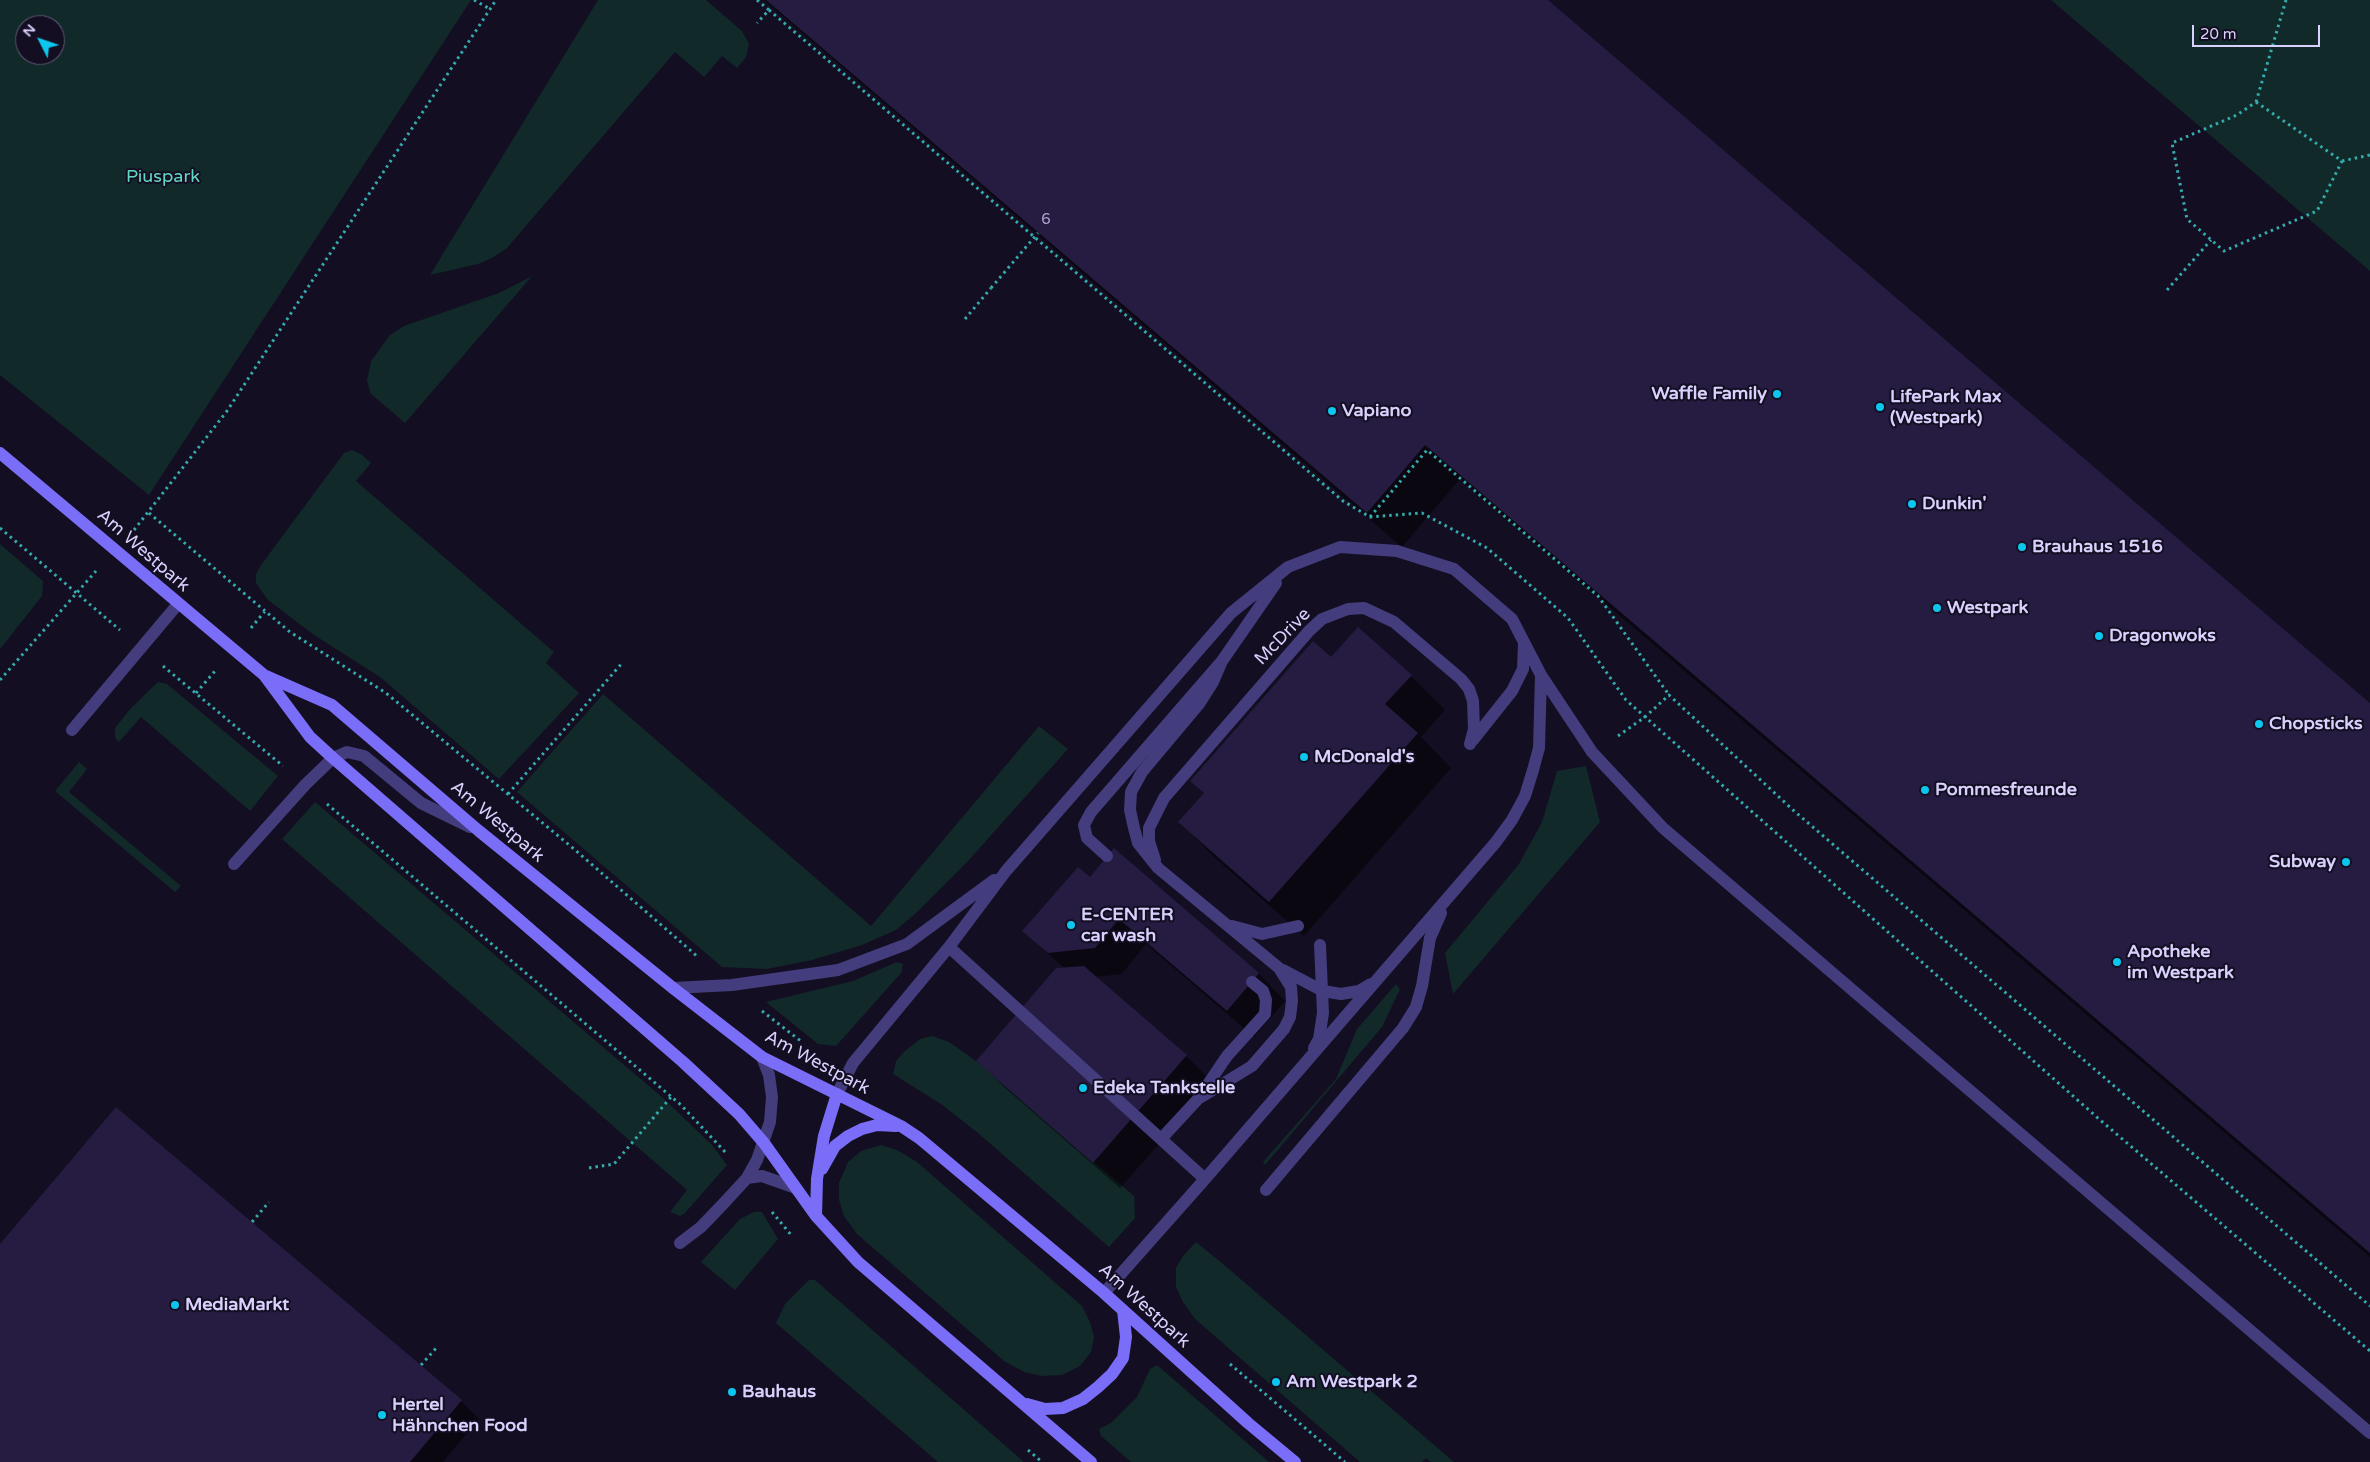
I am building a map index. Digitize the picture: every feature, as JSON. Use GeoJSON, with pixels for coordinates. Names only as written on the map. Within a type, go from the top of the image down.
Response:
{"type":"FeatureCollection","features":[{"type":"Feature","properties":{"kind":"main road","name":"Am Westpark"},"geometry":{"type":"LineString","coordinates":[[0,453],[264,675],[310,737],[684,1062],[739,1114],[764,1143],[816,1216],[858,1262],[890,1292],[1091,1462]]}},
{"type":"Feature","properties":{"kind":"main road","name":"Am Westpark"},"geometry":{"type":"LineString","coordinates":[[264,675],[332,705],[479,831],[673,988],[762,1057],[901,1126],[937,1152],[1104,1293],[1248,1423],[1295,1462]]}},
{"type":"Feature","properties":{"kind":"main road"},"geometry":{"type":"LineString","coordinates":[[816,1216],[817,1179],[824,1136],[837,1094]]}},
{"type":"Feature","properties":{"kind":"main road"},"geometry":{"type":"LineString","coordinates":[[817,1179],[835,1146],[848,1136],[862,1129],[877,1126],[901,1126]]}},
{"type":"Feature","properties":{"kind":"main road"},"geometry":{"type":"LineString","coordinates":[[1022,1402],[1045,1409],[1063,1408],[1084,1399],[1098,1387],[1112,1374],[1123,1358],[1126,1337],[1123,1310]]}},
{"type":"Feature","properties":{"kind":"lane"},"geometry":{"type":"LineString","coordinates":[[837,1094],[853,1063],[949,947],[1006,871],[1231,613],[1288,567],[1340,547],[1397,551],[1454,569],[1512,619],[1541,675],[1592,752],[1663,828],[2370,1433]]}},
{"type":"Feature","properties":{"kind":"lane"},"geometry":{"type":"LineString","coordinates":[[1107,856],[1087,838],[1084,824],[1091,812],[1222,661],[1288,567]]}},
{"type":"Feature","properties":{"kind":"lane"},"geometry":{"type":"LineString","coordinates":[[72,730],[178,604]]}},
{"type":"Feature","properties":{"kind":"lane","name":"McDrive"},"geometry":{"type":"LineString","coordinates":[[1158,868],[1149,841],[1149,828],[1164,798],[1308,632],[1322,619],[1348,609],[1364,608],[1394,622],[1461,679],[1469,689],[1474,715],[1474,730],[1470,744],[1512,691],[1523,669],[1524,641]]}},
{"type":"Feature","properties":{"kind":"lane"},"geometry":{"type":"LineString","coordinates":[[1222,661],[1206,693],[1142,772],[1131,792],[1130,810],[1138,844],[1158,868],[1279,968],[1323,991],[1341,994],[1359,991],[1376,981]]}},
{"type":"Feature","properties":{"kind":"lane"},"geometry":{"type":"LineString","coordinates":[[1104,1293],[1496,842],[1512,820],[1524,796],[1539,748],[1541,675]]}},
{"type":"Feature","properties":{"kind":"lane"},"geometry":{"type":"LineString","coordinates":[[234,864],[305,785],[333,758],[347,752],[364,756],[421,802],[479,831]]}},
{"type":"Feature","properties":{"kind":"lane"},"geometry":{"type":"LineString","coordinates":[[673,988],[732,985],[838,970],[906,944],[1006,871]]}},
{"type":"Feature","properties":{"kind":"lane"},"geometry":{"type":"LineString","coordinates":[[1266,1190],[1402,1028],[1416,1007],[1422,986],[1430,938],[1450,895]]}},
{"type":"Feature","properties":{"kind":"lane"},"geometry":{"type":"LineString","coordinates":[[1220,921],[1262,934],[1298,926]]}},
{"type":"Feature","properties":{"kind":"lane"},"geometry":{"type":"LineString","coordinates":[[1310,1057],[1319,1038],[1323,1013],[1320,945]]}},
{"type":"Feature","properties":{"kind":"lane"},"geometry":{"type":"LineString","coordinates":[[949,947],[1205,1179]]}},
{"type":"Feature","properties":{"kind":"lane"},"geometry":{"type":"LineString","coordinates":[[1198,1099],[1252,1066],[1284,1029],[1290,1016],[1291,987],[1279,968]]}},
{"type":"Feature","properties":{"kind":"lane"},"geometry":{"type":"LineString","coordinates":[[1161,1139],[1198,1099],[1228,1056],[1265,1014],[1266,1000],[1263,991],[1252,982]]}},
{"type":"Feature","properties":{"kind":"lane"},"geometry":{"type":"LineString","coordinates":[[680,1243],[701,1227],[747,1178],[764,1143],[770,1122],[772,1097],[769,1075],[762,1057]]}},
{"type":"Feature","properties":{"kind":"lane"},"geometry":{"type":"LineString","coordinates":[[747,1178],[762,1176],[796,1188]]}},
{"type":"Feature","properties":{"kind":"path"},"geometry":{"type":"LineString","coordinates":[[474,0],[490,9]]}},
{"type":"Feature","properties":{"kind":"path"},"geometry":{"type":"LineString","coordinates":[[0,680],[75,592],[149,513],[227,412],[496,0]]}},
{"type":"Feature","properties":{"kind":"path"},"geometry":{"type":"LineString","coordinates":[[757,0],[769,10],[757,24]]}},
{"type":"Feature","properties":{"kind":"path"},"geometry":{"type":"LineString","coordinates":[[2286,0],[2256,102],[2237,115],[2172,142],[2187,219],[2224,251],[2317,211],[2331,187],[2342,161]]}},
{"type":"Feature","properties":{"kind":"path"},"geometry":{"type":"LineString","coordinates":[[2256,102],[2342,161],[2370,155]]}},
{"type":"Feature","properties":{"kind":"path"},"geometry":{"type":"LineString","coordinates":[[965,319],[1038,233]]}},
{"type":"Feature","properties":{"kind":"path"},"geometry":{"type":"LineString","coordinates":[[2167,290],[2211,240]]}},
{"type":"Feature","properties":{"kind":"path"},"geometry":{"type":"LineString","coordinates":[[1370,517],[1426,450],[1598,596],[1669,695],[1793,810],[2370,1306]]}},
{"type":"Feature","properties":{"kind":"path"},"geometry":{"type":"LineString","coordinates":[[149,513],[265,611]]}},
{"type":"Feature","properties":{"kind":"path"},"geometry":{"type":"LineString","coordinates":[[0,528],[305,785],[699,1122],[794,1237]]}},
{"type":"Feature","properties":{"kind":"path"},"geometry":{"type":"LineString","coordinates":[[508,794],[623,662]]}},
{"type":"Feature","properties":{"kind":"path"},"geometry":{"type":"LineString","coordinates":[[1592,752],[1646,717],[1669,695]]}},
{"type":"Feature","properties":{"kind":"path"},"geometry":{"type":"LineString","coordinates":[[589,1168],[614,1164],[671,1097]]}},
{"type":"Feature","properties":{"kind":"path"},"geometry":{"type":"LineString","coordinates":[[252,1222],[269,1202]]}},
{"type":"Feature","properties":{"kind":"path"},"geometry":{"type":"LineString","coordinates":[[421,1365],[438,1346]]}},
{"type":"Feature","properties":{"kind":"path"},"geometry":{"type":"LineString","coordinates":[[1027,1449],[1042,1462]]}},
{"type":"Feature","properties":{"kind":"green space","name":"Piuspark"},"geometry":{"type":"Polygon","coordinates":[[[0,0],[471,0],[149,495],[0,375],[0,0]]]}},
{"type":"Feature","properties":{"kind":"green space"},"geometry":{"type":"Polygon","coordinates":[[[598,0],[706,0],[742,31],[749,44],[746,57],[737,68],[722,56],[704,77],[675,52],[507,248],[492,258],[478,264],[430,275],[598,0]]]}},
{"type":"Feature","properties":{"kind":"green space"},"geometry":{"type":"Polygon","coordinates":[[[2051,0],[2370,0],[2370,271],[2051,0]]]}},
{"type":"Feature","properties":{"kind":"green space"},"geometry":{"type":"Polygon","coordinates":[[[532,276],[405,423],[371,394],[367,381],[371,361],[390,335],[404,326],[499,293],[532,276]]]}},
{"type":"Feature","properties":{"kind":"green space"},"geometry":{"type":"Polygon","coordinates":[[[352,450],[361,454],[371,463],[356,481],[554,652],[546,663],[579,693],[499,779],[380,677],[314,635],[268,600],[256,583],[256,574],[261,565],[344,453],[352,450]]]}},
{"type":"Feature","properties":{"kind":"green space"},"geometry":{"type":"Polygon","coordinates":[[[0,544],[43,581],[42,596],[0,649],[0,544]]]}},
{"type":"Feature","properties":{"kind":"green space"},"geometry":{"type":"Polygon","coordinates":[[[158,682],[167,684],[278,776],[250,811],[141,717],[119,742],[115,738],[115,728],[131,708],[158,682]]]}},
{"type":"Feature","properties":{"kind":"green space"},"geometry":{"type":"Polygon","coordinates":[[[603,694],[871,926],[1039,726],[1068,749],[968,861],[916,913],[896,930],[862,945],[812,960],[767,969],[722,967],[517,792],[603,694]]]}},
{"type":"Feature","properties":{"kind":"green space"},"geometry":{"type":"Polygon","coordinates":[[[79,762],[87,769],[69,792],[181,886],[175,892],[55,791],[79,762]]]}},
{"type":"Feature","properties":{"kind":"green space"},"geometry":{"type":"Polygon","coordinates":[[[1586,766],[1600,822],[1453,994],[1445,953],[1519,864],[1542,822],[1557,771],[1586,766]]]}},
{"type":"Feature","properties":{"kind":"green space"},"geometry":{"type":"Polygon","coordinates":[[[315,802],[663,1098],[712,1145],[727,1165],[685,1213],[680,1216],[670,1212],[687,1190],[282,839],[315,802]]]}},
{"type":"Feature","properties":{"kind":"green space"},"geometry":{"type":"Polygon","coordinates":[[[897,962],[903,964],[901,973],[836,1046],[818,1044],[766,1002],[853,981],[897,962]]]}},
{"type":"Feature","properties":{"kind":"green space"},"geometry":{"type":"Polygon","coordinates":[[[1396,984],[1400,989],[1382,1027],[1265,1165],[1263,1162],[1336,1079],[1357,1029],[1396,984]]]}},
{"type":"Feature","properties":{"kind":"green space"},"geometry":{"type":"Polygon","coordinates":[[[932,1036],[949,1042],[976,1061],[1134,1196],[1135,1218],[1109,1247],[978,1133],[941,1104],[893,1074],[896,1061],[905,1051],[920,1039],[932,1036]]]}},
{"type":"Feature","properties":{"kind":"green space"},"geometry":{"type":"Polygon","coordinates":[[[881,1145],[897,1150],[917,1162],[1082,1306],[1090,1322],[1094,1337],[1091,1352],[1080,1366],[1062,1375],[1042,1376],[1024,1372],[1004,1361],[857,1234],[844,1216],[839,1200],[839,1183],[848,1162],[861,1151],[881,1145]]]}},
{"type":"Feature","properties":{"kind":"green space"},"geometry":{"type":"Polygon","coordinates":[[[754,1212],[762,1212],[778,1239],[735,1290],[701,1262],[740,1219],[754,1212]]]}},
{"type":"Feature","properties":{"kind":"green space"},"geometry":{"type":"Polygon","coordinates":[[[1196,1242],[1454,1462],[1431,1462],[1426,1458],[1422,1462],[1360,1462],[1195,1319],[1183,1302],[1176,1287],[1176,1268],[1183,1256],[1196,1242]]]}},
{"type":"Feature","properties":{"kind":"green space"},"geometry":{"type":"Polygon","coordinates":[[[809,1280],[815,1280],[1024,1462],[938,1462],[776,1323],[785,1304],[809,1280]]]}},
{"type":"Feature","properties":{"kind":"green space"},"geometry":{"type":"Polygon","coordinates":[[[1157,1365],[1269,1462],[1131,1462],[1101,1436],[1099,1429],[1111,1423],[1137,1397],[1150,1369],[1157,1365]]]}},
{"type":"Feature","properties":{"kind":"building","name":"Westpark"},"geometry":{"type":"Polygon","coordinates":[[[766,0],[1548,0],[2370,703],[2370,1253],[1425,445],[1367,513],[766,0]]]}},
{"type":"Feature","properties":{"kind":"building","name":"McDonald's"},"geometry":{"type":"Polygon","coordinates":[[[1358,627],[1412,675],[1385,704],[1418,733],[1269,902],[1178,822],[1204,793],[1190,781],[1313,641],[1331,657],[1358,627]]]}},
{"type":"Feature","properties":{"kind":"building","name":"E-CENTER car wash"},"geometry":{"type":"Polygon","coordinates":[[[1114,848],[1259,973],[1227,1011],[1119,919],[1095,948],[1048,953],[1022,931],[1078,867],[1090,877],[1114,848]]]}},
{"type":"Feature","properties":{"kind":"building","name":"Edeka Tankstelle"},"geometry":{"type":"Polygon","coordinates":[[[1084,966],[1187,1055],[1093,1163],[976,1061],[1056,968],[1084,966]]]}},
{"type":"Feature","properties":{"kind":"building","name":"MediaMarkt"},"geometry":{"type":"Polygon","coordinates":[[[116,1107],[462,1400],[410,1462],[0,1462],[0,1244],[116,1107]]]}},
{"type":"Feature","properties":{"kind":"place","name":"Waffle Family"},"geometry":{"type":"Point","coordinates":[1777,394]}},
{"type":"Feature","properties":{"kind":"place","name":"LifePark Max (Westpark)"},"geometry":{"type":"Point","coordinates":[1880,407]}},
{"type":"Feature","properties":{"kind":"place","name":"Vapiano"},"geometry":{"type":"Point","coordinates":[1332,411]}},
{"type":"Feature","properties":{"kind":"place","name":"Dunkin'"},"geometry":{"type":"Point","coordinates":[1912,504]}},
{"type":"Feature","properties":{"kind":"place","name":"Brauhaus 1516"},"geometry":{"type":"Point","coordinates":[2022,547]}},
{"type":"Feature","properties":{"kind":"place","name":"Westpark"},"geometry":{"type":"Point","coordinates":[1937,608]}},
{"type":"Feature","properties":{"kind":"place","name":"Dragonwoks"},"geometry":{"type":"Point","coordinates":[2099,636]}},
{"type":"Feature","properties":{"kind":"place","name":"Chopsticks"},"geometry":{"type":"Point","coordinates":[2259,724]}},
{"type":"Feature","properties":{"kind":"place","name":"McDonald's"},"geometry":{"type":"Point","coordinates":[1304,757]}},
{"type":"Feature","properties":{"kind":"place","name":"Pommesfreunde"},"geometry":{"type":"Point","coordinates":[1925,790]}},
{"type":"Feature","properties":{"kind":"place","name":"Subway"},"geometry":{"type":"Point","coordinates":[2346,862]}},
{"type":"Feature","properties":{"kind":"place","name":"E-CENTER car wash"},"geometry":{"type":"Point","coordinates":[1071,925]}},
{"type":"Feature","properties":{"kind":"place","name":"Apotheke im Westpark"},"geometry":{"type":"Point","coordinates":[2117,962]}},
{"type":"Feature","properties":{"kind":"place","name":"Edeka Tankstelle"},"geometry":{"type":"Point","coordinates":[1083,1088]}},
{"type":"Feature","properties":{"kind":"place","name":"MediaMarkt"},"geometry":{"type":"Point","coordinates":[175,1305]}},
{"type":"Feature","properties":{"kind":"place","name":"Am Westpark 2"},"geometry":{"type":"Point","coordinates":[1276,1382]}},
{"type":"Feature","properties":{"kind":"place","name":"Bauhaus"},"geometry":{"type":"Point","coordinates":[732,1392]}},
{"type":"Feature","properties":{"kind":"place","name":"Hertel Hähnchen Food"},"geometry":{"type":"Point","coordinates":[382,1415]}}]}
